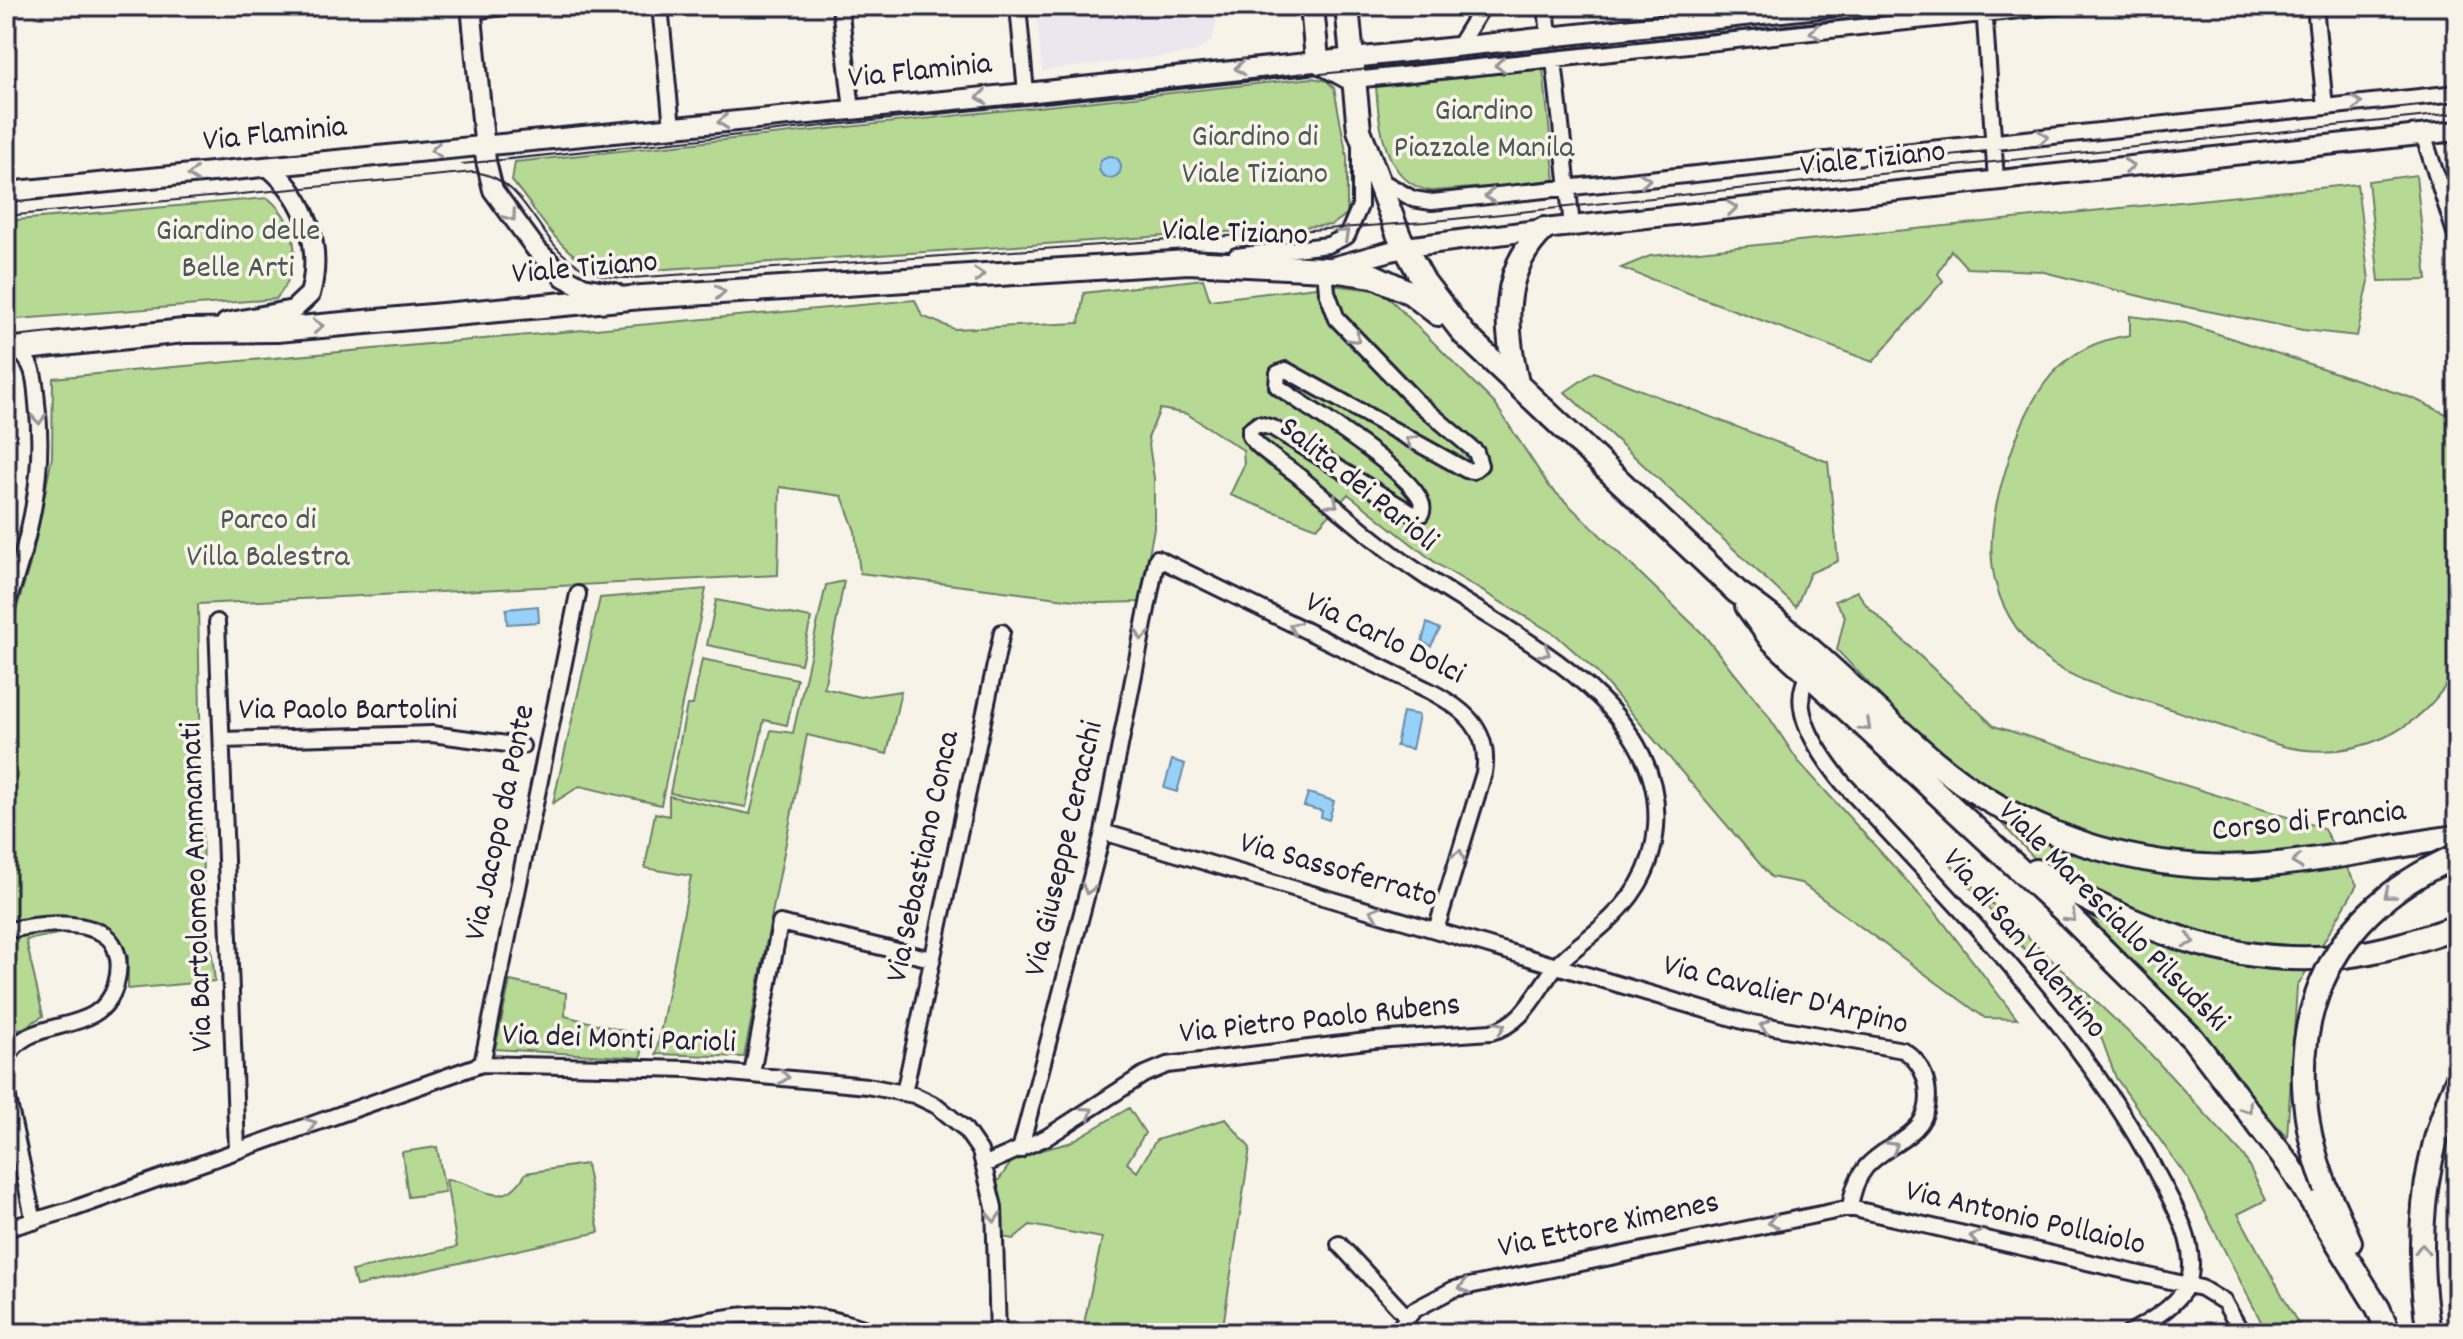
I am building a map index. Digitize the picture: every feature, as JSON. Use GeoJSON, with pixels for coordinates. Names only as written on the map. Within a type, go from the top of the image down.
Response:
{"type":"FeatureCollection","features":[{"type":"Feature","properties":{"kind":"main road"},"geometry":{"type":"LineString","coordinates":[[1312,6],[1317,60],[1354,80]]}},
{"type":"Feature","properties":{"kind":"main road"},"geometry":{"type":"LineString","coordinates":[[1347,6],[1359,130],[1406,247],[1424,282],[1464,334]]}},
{"type":"Feature","properties":{"kind":"main road"},"geometry":{"type":"LineString","coordinates":[[1517,383],[1508,344],[1508,300],[1522,256],[1544,229]]}},
{"type":"Feature","properties":{"kind":"main road","name":"Viale Tiziano"},"geometry":{"type":"LineString","coordinates":[[11,349],[184,331],[277,330],[642,297],[1188,262],[1325,269]]}},
{"type":"Feature","properties":{"kind":"main road"},"geometry":{"type":"LineString","coordinates":[[1325,269],[1392,282],[1464,334]]}},
{"type":"Feature","properties":{"kind":"main road","name":"Viale Maresciallo Pilsudski"},"geometry":{"type":"LineString","coordinates":[[1464,334],[1737,592],[1771,639],[1816,666],[1935,763],[1989,800]]}},
{"type":"Feature","properties":{"kind":"main road","name":"Viale Maresciallo Pilsudski"},"geometry":{"type":"LineString","coordinates":[[1816,666],[1974,825],[2147,990],[2202,1050],[2290,1166],[2378,1308],[2389,1333]]}},
{"type":"Feature","properties":{"kind":"main road","name":"Corso di Francia"},"geometry":{"type":"LineString","coordinates":[[1989,800],[2054,832],[2114,853],[2185,867],[2237,867],[2334,857],[2457,837]]}},
{"type":"Feature","properties":{"kind":"main road"},"geometry":{"type":"LineString","coordinates":[[1974,825],[2036,871],[2076,894],[2142,925],[2202,945],[2276,957],[2327,958],[2372,952],[2457,927]]}},
{"type":"Feature","properties":{"kind":"main road","name":"Corso di Francia"},"geometry":{"type":"LineString","coordinates":[[2378,1308],[2326,1188],[2309,1134],[2302,1078],[2307,1026],[2317,992],[2340,947],[2373,907],[2415,876],[2457,856]]}},
{"type":"Feature","properties":{"kind":"main road"},"geometry":{"type":"LineString","coordinates":[[2428,1330],[2422,1255],[2425,1191],[2435,1139],[2457,1080]]}},
{"type":"Feature","properties":{"kind":"street"},"geometry":{"type":"LineString","coordinates":[[512,6],[471,8],[485,145],[493,190],[545,260],[564,277],[583,287],[642,297]]}},
{"type":"Feature","properties":{"kind":"street"},"geometry":{"type":"LineString","coordinates":[[660,6],[672,127]]}},
{"type":"Feature","properties":{"kind":"street"},"geometry":{"type":"LineString","coordinates":[[840,6],[852,110]]}},
{"type":"Feature","properties":{"kind":"street"},"geometry":{"type":"LineString","coordinates":[[1018,6],[1026,93]]}},
{"type":"Feature","properties":{"kind":"street"},"geometry":{"type":"LineString","coordinates":[[1459,45],[1483,6]]}},
{"type":"Feature","properties":{"kind":"street"},"geometry":{"type":"LineString","coordinates":[[1546,6],[1549,36]]}},
{"type":"Feature","properties":{"kind":"street","name":"Via Flaminia"},"geometry":{"type":"LineString","coordinates":[[6,192],[1026,93],[1838,6]]}},
{"type":"Feature","properties":{"kind":"street"},"geometry":{"type":"LineString","coordinates":[[1354,80],[1984,10],[2059,6]]}},
{"type":"Feature","properties":{"kind":"street"},"geometry":{"type":"LineString","coordinates":[[2315,6],[2325,107]]}},
{"type":"Feature","properties":{"kind":"street"},"geometry":{"type":"LineString","coordinates":[[1984,10],[1996,180]]}},
{"type":"Feature","properties":{"kind":"street"},"geometry":{"type":"LineString","coordinates":[[1554,60],[1572,226]]}},
{"type":"Feature","properties":{"kind":"street","name":"Viale Tiziano"},"geometry":{"type":"LineString","coordinates":[[1378,179],[1405,196],[1432,202],[2457,93]]}},
{"type":"Feature","properties":{"kind":"street"},"geometry":{"type":"LineString","coordinates":[[1188,262],[1328,245],[1343,240],[1359,213],[1359,130]]}},
{"type":"Feature","properties":{"kind":"street"},"geometry":{"type":"LineString","coordinates":[[2423,134],[2457,239]]}},
{"type":"Feature","properties":{"kind":"street","name":"Viale Tiziano"},"geometry":{"type":"LineString","coordinates":[[1325,269],[1406,247],[1544,229],[2423,134],[2456,135]]}},
{"type":"Feature","properties":{"kind":"street"},"geometry":{"type":"LineString","coordinates":[[184,331],[286,312],[301,306],[310,294],[314,265],[304,207],[294,190],[270,168]]}},
{"type":"Feature","properties":{"kind":"street","name":"Salita dei Parioli"},"geometry":{"type":"LineString","coordinates":[[1325,269],[1327,292],[1337,319],[1415,400],[1476,452],[1480,465],[1473,471],[1466,470],[1286,370],[1278,373],[1277,386],[1324,415],[1379,458],[1423,501],[1421,514],[1411,513],[1273,428],[1258,424],[1250,430],[1250,436],[1418,572],[1567,669],[1623,727],[1650,777],[1656,809],[1656,832],[1641,882],[1616,914],[1558,964]]}},
{"type":"Feature","properties":{"kind":"street"},"geometry":{"type":"LineString","coordinates":[[6,608],[31,526],[41,462],[33,366],[11,349]]}},
{"type":"Feature","properties":{"kind":"street","name":"Via Giuseppe Ceracchi"},"geometry":{"type":"LineString","coordinates":[[1020,1150],[1103,832],[1157,558]]}},
{"type":"Feature","properties":{"kind":"street","name":"Via Carlo Dolci"},"geometry":{"type":"LineString","coordinates":[[1157,558],[1430,691],[1457,706],[1476,725],[1485,748],[1484,773],[1436,930]]}},
{"type":"Feature","properties":{"kind":"street","name":"Via Jacopo da Ponte"},"geometry":{"type":"LineString","coordinates":[[482,1064],[578,594]]}},
{"type":"Feature","properties":{"kind":"street","name":"Via Bartolomeo Ammannati"},"geometry":{"type":"LineString","coordinates":[[217,622],[237,1150]]}},
{"type":"Feature","properties":{"kind":"street","name":"Via Sebastiano Conca"},"geometry":{"type":"LineString","coordinates":[[904,1093],[1002,632]]}},
{"type":"Feature","properties":{"kind":"street","name":"Via di San Valentino"},"geometry":{"type":"LineString","coordinates":[[1816,666],[1803,695],[1805,718],[1829,764],[2031,987],[2137,1137],[2171,1199],[2184,1232],[2190,1254],[2187,1285]]}},
{"type":"Feature","properties":{"kind":"street","name":"Via Paolo Bartolini"},"geometry":{"type":"LineString","coordinates":[[222,740],[432,734],[522,746]]}},
{"type":"Feature","properties":{"kind":"street","name":"Via Sassoferrato"},"geometry":{"type":"LineString","coordinates":[[1103,832],[1558,964]]}},
{"type":"Feature","properties":{"kind":"street"},"geometry":{"type":"LineString","coordinates":[[752,1074],[780,923],[931,959]]}},
{"type":"Feature","properties":{"kind":"street"},"geometry":{"type":"LineString","coordinates":[[6,931],[58,924],[97,930],[114,945],[119,970],[114,991],[99,1012],[78,1024],[26,1036],[14,1046],[6,1061]]}},
{"type":"Feature","properties":{"kind":"street","name":"Via Pietro Paolo Rubens"},"geometry":{"type":"LineString","coordinates":[[986,1164],[1073,1122],[1143,1075],[1167,1065],[1268,1051],[1497,1031],[1522,1015],[1558,964]]}},
{"type":"Feature","properties":{"kind":"street","name":"Via Cavalier D'Arpino"},"geometry":{"type":"LineString","coordinates":[[1558,964],[1746,1022],[1891,1046],[1909,1054],[1917,1062],[1926,1084],[1924,1115],[1904,1141],[1863,1171],[1850,1208]]}},
{"type":"Feature","properties":{"kind":"street","name":"Via dei Monti Parioli"},"geometry":{"type":"LineString","coordinates":[[34,1222],[482,1064],[752,1074],[904,1093],[930,1102],[954,1119],[972,1138],[986,1164],[994,1207],[998,1333]]}},
{"type":"Feature","properties":{"kind":"street"},"geometry":{"type":"LineString","coordinates":[[6,1089],[34,1222],[6,1229]]}},
{"type":"Feature","properties":{"kind":"street","name":"Via Antonio Pollaiolo"},"geometry":{"type":"LineString","coordinates":[[1850,1208],[2187,1285],[2216,1295],[2242,1333]]}},
{"type":"Feature","properties":{"kind":"street","name":"Via Ettore Ximenes"},"geometry":{"type":"LineString","coordinates":[[1395,1333],[1406,1316],[1440,1294],[1476,1284],[1850,1208]]}},
{"type":"Feature","properties":{"kind":"street"},"geometry":{"type":"LineString","coordinates":[[1339,1244],[1406,1316]]}},
{"type":"Feature","properties":{"kind":"street"},"geometry":{"type":"LineString","coordinates":[[2129,1333],[2164,1309],[2187,1285]]}},
{"type":"Feature","properties":{"kind":"street"},"geometry":{"type":"LineString","coordinates":[[650,1333],[718,1318],[784,1311],[842,1319],[877,1333]]}},
{"type":"Feature","properties":{"kind":"shaded area"},"geometry":{"type":"Polygon","coordinates":[[[1036,6],[1219,6],[1220,12],[1211,41],[1193,53],[1042,71],[1036,6]]]}},
{"type":"Feature","properties":{"kind":"green space","name":"Giardino Piazzale Manila"},"geometry":{"type":"Polygon","coordinates":[[[1543,69],[1555,182],[1431,191],[1415,186],[1394,165],[1382,134],[1376,87],[1543,69]]]}},
{"type":"Feature","properties":{"kind":"green space","name":"Giardino di Viale Tiziano"},"geometry":{"type":"Polygon","coordinates":[[[1313,78],[1327,81],[1334,88],[1347,157],[1347,214],[1332,225],[620,272],[600,268],[569,251],[512,181],[515,162],[1313,78]]]}},
{"type":"Feature","properties":{"kind":"green space"},"geometry":{"type":"Polygon","coordinates":[[[2416,175],[2427,280],[2379,281],[2368,181],[2416,175]]]}},
{"type":"Feature","properties":{"kind":"green space"},"geometry":{"type":"Polygon","coordinates":[[[2357,184],[2369,281],[2357,336],[2303,330],[2167,303],[2040,271],[1967,268],[1951,250],[1938,274],[1943,281],[1873,362],[1621,268],[1650,256],[2357,184]]]}},
{"type":"Feature","properties":{"kind":"green space","name":"Giardino delle Belle Arti"},"geometry":{"type":"Polygon","coordinates":[[[268,198],[287,221],[294,247],[291,274],[276,299],[6,320],[6,221],[268,198]]]}},
{"type":"Feature","properties":{"kind":"green space","name":"Parco di Villa Balestra"},"geometry":{"type":"Polygon","coordinates":[[[1203,279],[1210,300],[1332,285],[1382,291],[1495,404],[1549,486],[1703,634],[1765,711],[1798,761],[1936,913],[2017,1019],[1985,1018],[1801,883],[1771,877],[1594,669],[1556,635],[1437,564],[1348,494],[1317,528],[1230,495],[1244,465],[1243,450],[1187,414],[1160,409],[1148,438],[1154,478],[1154,528],[1140,602],[1098,603],[860,573],[855,531],[842,496],[780,487],[778,575],[198,604],[203,877],[215,981],[128,989],[128,955],[111,930],[79,930],[26,940],[43,1016],[23,1028],[6,1032],[6,645],[33,554],[52,457],[53,378],[915,300],[922,316],[954,329],[1079,323],[1084,293],[1203,279]]]}},
{"type":"Feature","properties":{"kind":"green space"},"geometry":{"type":"Polygon","coordinates":[[[2130,316],[2185,323],[2412,398],[2457,419],[2457,666],[2426,709],[2406,725],[2384,738],[2360,746],[2309,750],[2282,746],[2075,676],[2046,660],[2015,626],[1995,580],[1992,532],[2002,482],[2018,433],[2038,393],[2051,376],[2084,349],[2105,340],[2130,335],[2130,316]]]}},
{"type":"Feature","properties":{"kind":"green space"},"geometry":{"type":"Polygon","coordinates":[[[1594,372],[1828,462],[1838,561],[1810,573],[1796,607],[1565,392],[1594,372]]]}},
{"type":"Feature","properties":{"kind":"green space"},"geometry":{"type":"Polygon","coordinates":[[[844,581],[824,688],[861,697],[901,691],[887,754],[807,735],[744,1057],[656,1054],[691,876],[645,868],[655,813],[669,816],[669,796],[750,814],[771,730],[793,733],[826,585],[844,581]]]}},
{"type":"Feature","properties":{"kind":"green space"},"geometry":{"type":"Polygon","coordinates":[[[706,589],[661,805],[580,786],[553,803],[600,598],[706,589]]]}},
{"type":"Feature","properties":{"kind":"green space"},"geometry":{"type":"Polygon","coordinates":[[[1857,591],[1867,606],[1994,726],[2323,828],[2357,885],[2297,987],[2287,1137],[2112,940],[1837,650],[1845,616],[1835,601],[1857,591]]]}},
{"type":"Feature","properties":{"kind":"green space"},"geometry":{"type":"Polygon","coordinates":[[[716,600],[811,618],[801,664],[707,645],[716,600]]]}},
{"type":"Feature","properties":{"kind":"green space"},"geometry":{"type":"Polygon","coordinates":[[[702,659],[797,679],[787,725],[764,720],[746,807],[670,793],[687,705],[693,705],[702,659]]]}},
{"type":"Feature","properties":{"kind":"green space"},"geometry":{"type":"Polygon","coordinates":[[[1951,865],[2143,1046],[2244,1156],[2266,1200],[2238,1214],[2303,1333],[2267,1333],[2188,1179],[2116,1078],[2101,1037],[1951,865]]]}},
{"type":"Feature","properties":{"kind":"green space"},"geometry":{"type":"Polygon","coordinates":[[[510,981],[566,993],[565,1016],[644,1036],[641,1058],[495,1049],[510,981]]]}},
{"type":"Feature","properties":{"kind":"green space"},"geometry":{"type":"Polygon","coordinates":[[[1129,1108],[1145,1133],[1127,1163],[1137,1172],[1156,1140],[1226,1119],[1250,1148],[1222,1333],[1082,1333],[1102,1238],[1030,1225],[1013,1239],[1001,1237],[996,1184],[1015,1157],[1069,1143],[1129,1108]]]}},
{"type":"Feature","properties":{"kind":"green space"},"geometry":{"type":"Polygon","coordinates":[[[437,1147],[445,1192],[408,1197],[402,1152],[437,1147]]]}},
{"type":"Feature","properties":{"kind":"green space"},"geometry":{"type":"Polygon","coordinates":[[[586,1164],[599,1232],[356,1286],[352,1271],[457,1247],[446,1180],[498,1195],[516,1186],[526,1173],[586,1164]]]}},
{"type":"Feature","properties":{"kind":"water"},"geometry":{"type":"Polygon","coordinates":[[[1110,156],[1118,159],[1121,167],[1118,175],[1110,178],[1102,175],[1099,167],[1102,159],[1110,156]]]}},
{"type":"Feature","properties":{"kind":"water"},"geometry":{"type":"Polygon","coordinates":[[[538,606],[539,622],[507,624],[506,609],[538,606]]]}},
{"type":"Feature","properties":{"kind":"water"},"geometry":{"type":"Polygon","coordinates":[[[1427,623],[1440,629],[1431,646],[1422,642],[1427,623]]]}},
{"type":"Feature","properties":{"kind":"water"},"geometry":{"type":"Polygon","coordinates":[[[1403,712],[1419,715],[1412,749],[1396,746],[1403,712]]]}},
{"type":"Feature","properties":{"kind":"water"},"geometry":{"type":"Polygon","coordinates":[[[1172,760],[1185,764],[1177,792],[1164,788],[1172,760]]]}},
{"type":"Feature","properties":{"kind":"water"},"geometry":{"type":"Polygon","coordinates":[[[1308,793],[1334,801],[1329,820],[1321,817],[1322,811],[1304,806],[1308,793]]]}},
{"type":"Feature","properties":{"kind":"tram line"},"geometry":{"type":"LineString","coordinates":[[462,164],[1970,6]]}},
{"type":"Feature","properties":{"kind":"tram line"},"geometry":{"type":"LineString","coordinates":[[6,216],[474,172],[497,179],[514,192],[557,247],[575,263],[599,274],[631,278],[1425,222],[2457,113]]}}]}
